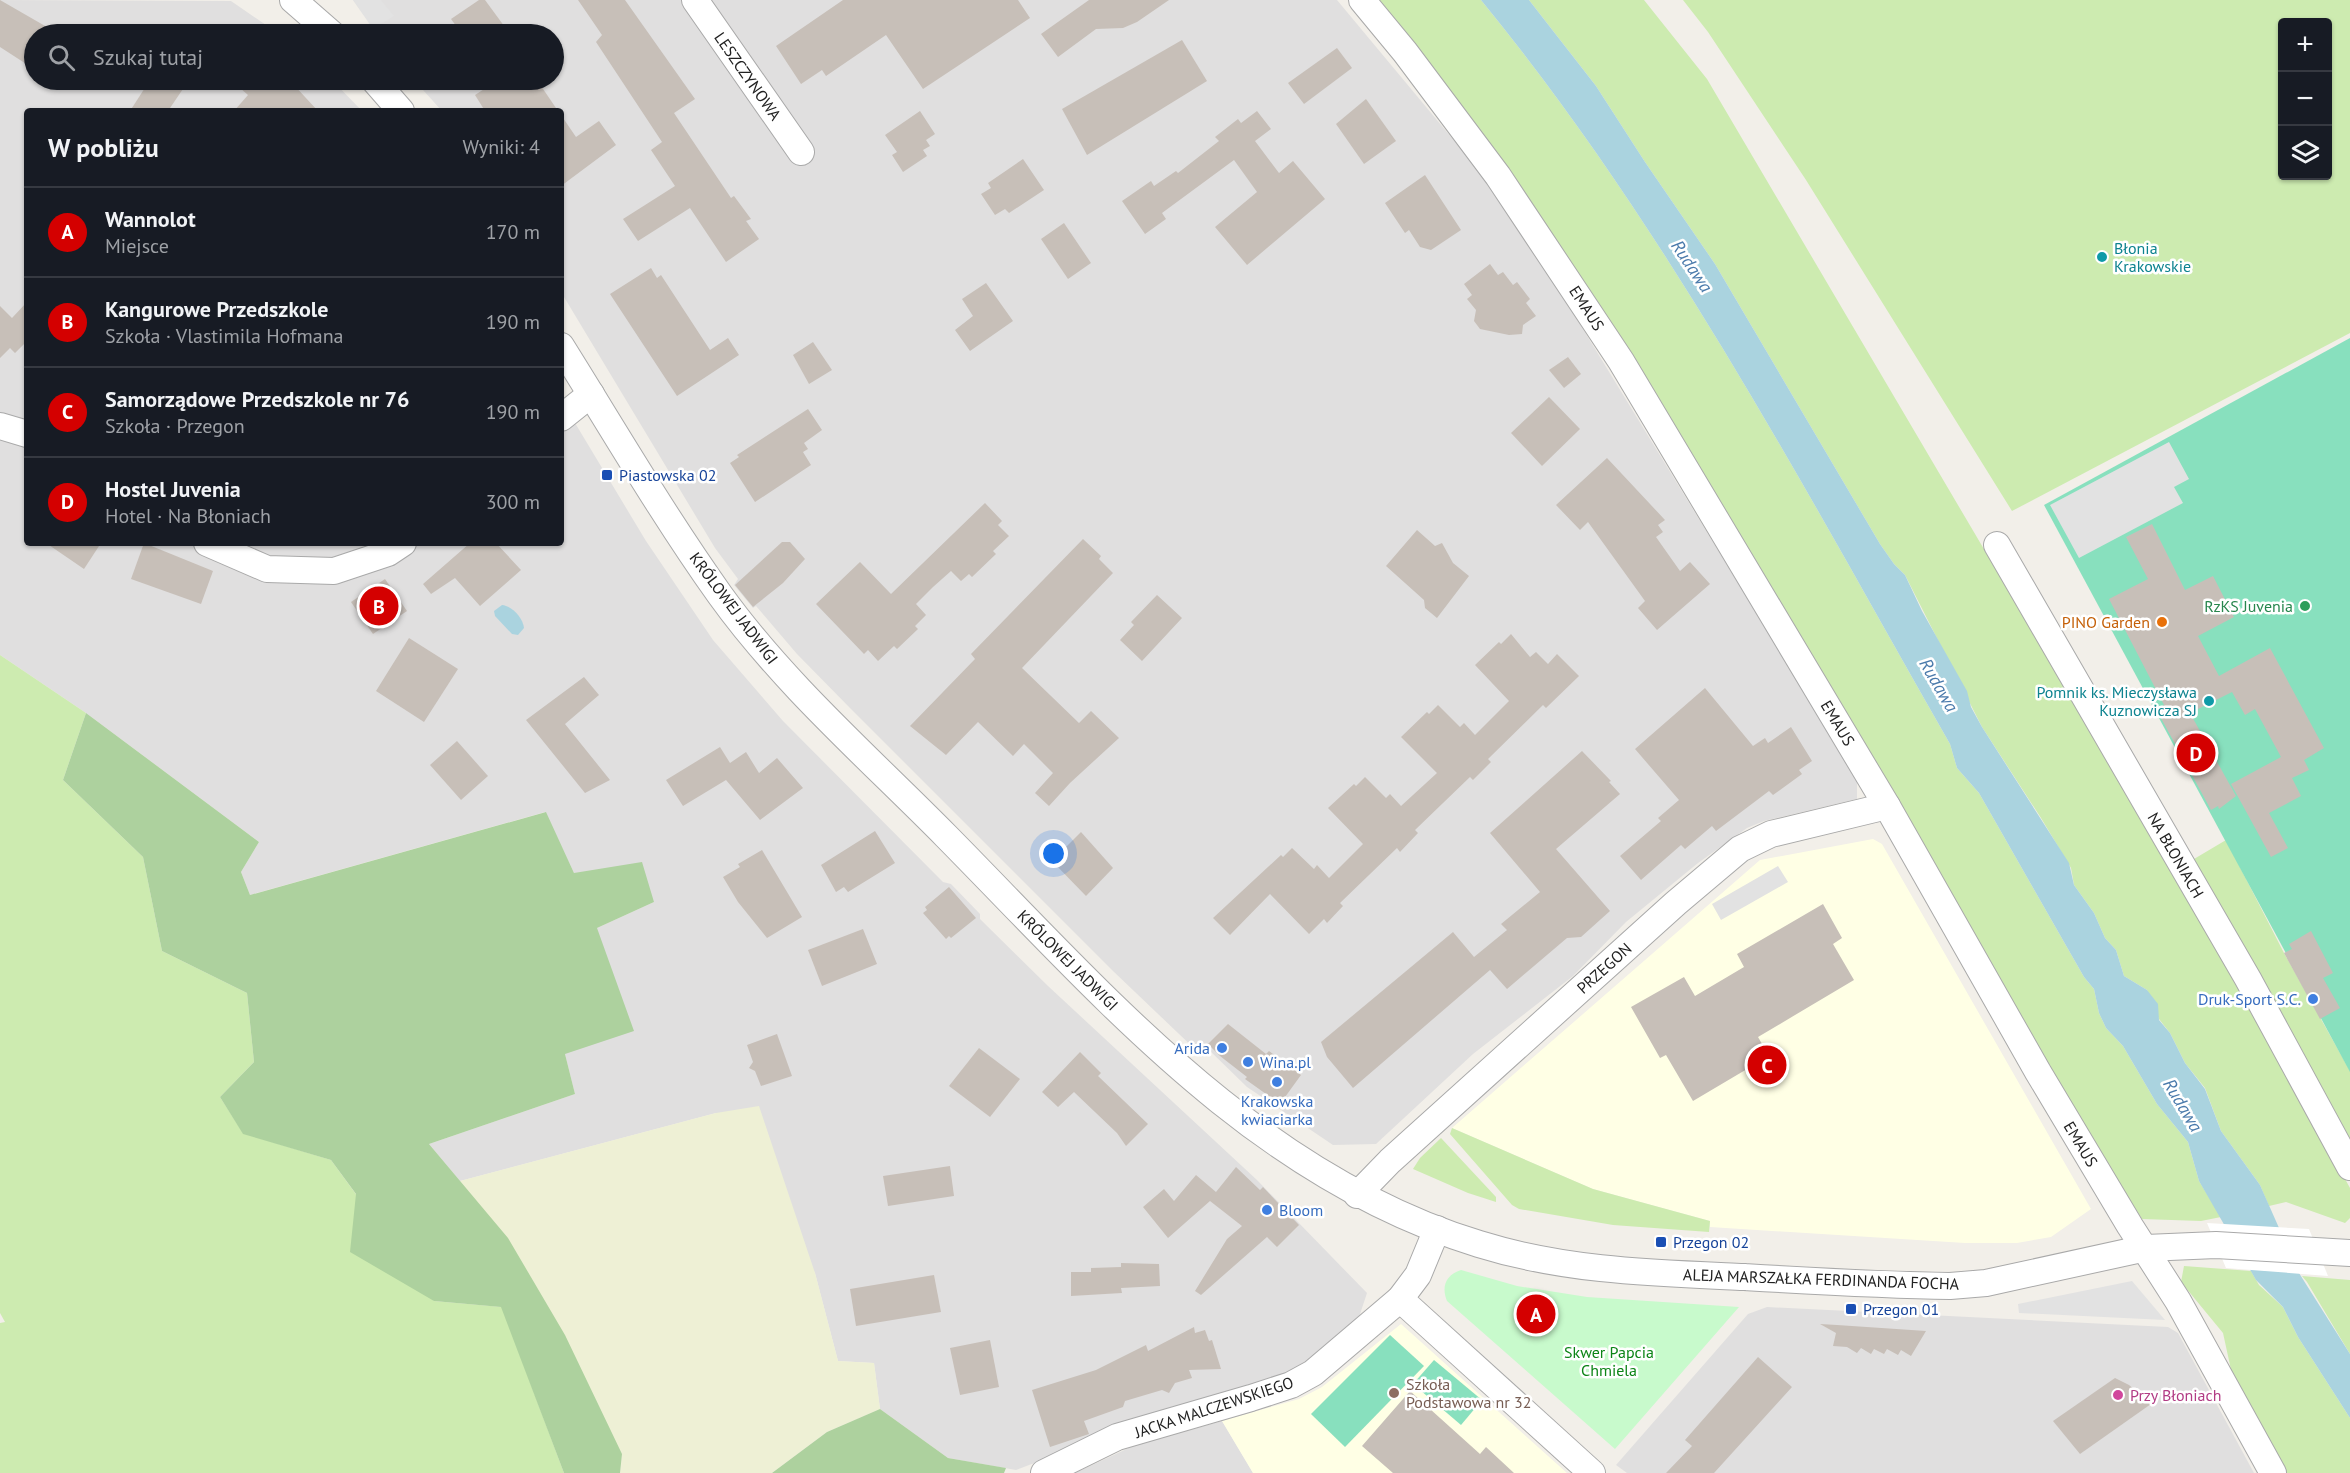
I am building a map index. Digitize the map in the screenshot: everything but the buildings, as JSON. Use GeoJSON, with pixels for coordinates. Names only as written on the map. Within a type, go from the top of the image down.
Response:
{"type":"FeatureCollection","features":[{"type":"Feature","properties":{"kind":"street"},"geometry":{"type":"LineString","coordinates":[[292,0],[320,24]]}},
{"type":"Feature","properties":{"kind":"street","name":"LESZCZYNOWA"},"geometry":{"type":"LineString","coordinates":[[695,0],[801,152]]}},
{"type":"Feature","properties":{"kind":"street","name":"EMAUS"},"geometry":{"type":"LineString","coordinates":[[1362,0],[1406,52],[1498,176],[1584,303],[1887,806],[2038,1072],[2187,1316],[2273,1473]]}},
{"type":"Feature","properties":{"kind":"street"},"geometry":{"type":"LineString","coordinates":[[383,90],[398,108]]}},
{"type":"Feature","properties":{"kind":"street","name":"KRÓLOWEJ JADWIGI"},"geometry":{"type":"LineString","coordinates":[[564,351],[721,596],[777,665],[840,732],[1181,1069],[1223,1106],[1267,1139],[1357,1195],[1437,1229]]}},
{"type":"Feature","properties":{"kind":"street"},"geometry":{"type":"LineString","coordinates":[[564,416],[591,394]]}},
{"type":"Feature","properties":{"kind":"street"},"geometry":{"type":"LineString","coordinates":[[0,426],[24,433]]}},
{"type":"Feature","properties":{"kind":"street","name":"NA BŁONIACH"},"geometry":{"type":"LineString","coordinates":[[1997,545],[2248,979],[2350,1167]]}},
{"type":"Feature","properties":{"kind":"street"},"geometry":{"type":"LineString","coordinates":[[214,546],[267,569],[334,571],[388,553],[398,546]]}},
{"type":"Feature","properties":{"kind":"street","name":"PRZEGON"},"geometry":{"type":"LineString","coordinates":[[1357,1195],[1390,1161],[1740,849],[1772,834],[1887,806]]}},
{"type":"Feature","properties":{"kind":"street"},"geometry":{"type":"LineString","coordinates":[[1437,1229],[1418,1275],[1400,1299],[1592,1473]]}},
{"type":"Feature","properties":{"kind":"street","name":"ALEJA MARSZAŁKA FERDINANDA FOCHA"},"geometry":{"type":"LineString","coordinates":[[1437,1229],[1519,1255],[1602,1270],[1914,1286],[1986,1283],[2146,1248],[2216,1245],[2350,1253]]}},
{"type":"Feature","properties":{"kind":"street","name":"JACKA MALCZEWSKIEGO"},"geometry":{"type":"LineString","coordinates":[[1044,1473],[1117,1437],[1291,1385],[1313,1373],[1400,1299]]}},
{"type":"Feature","properties":{"kind":"shaded area"},"geometry":{"type":"Polygon","coordinates":[[[0,0],[231,1],[264,24],[24,24],[24,90],[342,90],[359,108],[24,108],[24,427],[0,419],[0,0]]]}},
{"type":"Feature","properties":{"kind":"shaded area"},"geometry":{"type":"Polygon","coordinates":[[[353,0],[1337,0],[1506,203],[1857,778],[1857,799],[1764,821],[1747,828],[1698,863],[1626,922],[1573,976],[1473,1054],[1376,1144],[1333,1145],[1247,1087],[1206,1047],[1200,1054],[1113,971],[850,708],[797,654],[756,606],[753,608],[734,585],[738,579],[715,548],[564,297],[564,108],[439,108],[423,90],[564,90],[564,24],[371,24],[353,0]]]}},
{"type":"Feature","properties":{"kind":"shaded area"},"geometry":{"type":"Polygon","coordinates":[[[353,0],[381,0],[394,16],[381,24],[370,24],[353,0]]]}},
{"type":"Feature","properties":{"kind":"shaded area"},"geometry":{"type":"Polygon","coordinates":[[[572,418],[646,541],[713,640],[783,721],[943,882],[951,884],[980,914],[980,919],[1048,986],[1257,1180],[1367,1293],[1356,1326],[1308,1366],[1267,1386],[1118,1431],[1016,1470],[948,1458],[880,1409],[874,1363],[838,1361],[815,1273],[716,1113],[460,1181],[429,1144],[575,1094],[565,1054],[597,928],[654,902],[574,873],[545,812],[250,895],[241,872],[259,842],[86,713],[0,655],[0,435],[24,442],[24,546],[195,546],[226,564],[389,563],[412,546],[564,546],[564,422],[572,418]]]}},
{"type":"Feature","properties":{"kind":"shaded area"},"geometry":{"type":"Polygon","coordinates":[[[2169,442],[2189,479],[2174,487],[2183,503],[2079,558],[2050,505],[2169,442]]]}},
{"type":"Feature","properties":{"kind":"shaded area"},"geometry":{"type":"Polygon","coordinates":[[[240,546],[376,546],[331,561],[280,561],[240,546]]]}},
{"type":"Feature","properties":{"kind":"shaded area"},"geometry":{"type":"Polygon","coordinates":[[[1873,839],[1882,844],[2091,1209],[2051,1237],[2017,1243],[1965,1243],[1710,1227],[1710,1221],[1593,1189],[1452,1128],[1760,860],[1873,839]]]}},
{"type":"Feature","properties":{"kind":"shaded area"},"geometry":{"type":"Polygon","coordinates":[[[1778,866],[1788,882],[1721,920],[1712,904],[1778,866]]]}},
{"type":"Feature","properties":{"kind":"shaded area"},"geometry":{"type":"Polygon","coordinates":[[[759,1106],[815,1273],[838,1361],[874,1363],[880,1409],[827,1432],[772,1473],[620,1473],[622,1454],[460,1181],[716,1113],[759,1106]]]}},
{"type":"Feature","properties":{"kind":"shaded area"},"geometry":{"type":"Polygon","coordinates":[[[2132,1281],[2165,1320],[2019,1313],[2018,1304],[2132,1281]]]}},
{"type":"Feature","properties":{"kind":"shaded area"},"geometry":{"type":"Polygon","coordinates":[[[1767,1307],[2168,1327],[2178,1333],[2254,1473],[1627,1473],[1616,1465],[1748,1314],[1767,1307]]]}},
{"type":"Feature","properties":{"kind":"shaded area","name":"Szkoła Podstawowa nr 32"},"geometry":{"type":"Polygon","coordinates":[[[1401,1324],[1567,1473],[1253,1473],[1222,1421],[1299,1399],[1322,1387],[1401,1324]]]}},
{"type":"Feature","properties":{"kind":"shaded area"},"geometry":{"type":"Polygon","coordinates":[[[1222,1421],[1253,1473],[1075,1473],[1133,1446],[1222,1421]]]}},
{"type":"Feature","properties":{"kind":"green space"},"geometry":{"type":"Polygon","coordinates":[[[1372,0],[1481,0],[1549,87],[1612,176],[1673,268],[1787,457],[1950,744],[1957,768],[1979,793],[2084,977],[2094,989],[2099,1013],[2106,1028],[2123,1046],[2157,1104],[2188,1142],[2199,1181],[2221,1217],[2201,1221],[2142,1219],[2115,1178],[1882,783],[1372,0]]]}},
{"type":"Feature","properties":{"kind":"green space"},"geometry":{"type":"Polygon","coordinates":[[[1529,0],[1644,0],[1707,79],[2117,775],[2239,987],[2350,1188],[2350,1218],[2345,1223],[2286,1202],[2269,1206],[2260,1185],[2221,1131],[2205,1088],[2185,1063],[2170,1033],[2159,1019],[2147,990],[2124,976],[2116,950],[2105,938],[2094,913],[2074,885],[2071,868],[2041,818],[1982,727],[1905,575],[1880,544],[1715,264],[1596,86],[1529,0]]]}},
{"type":"Feature","properties":{"kind":"green space","name":"Błonia Krakowskie"},"geometry":{"type":"Polygon","coordinates":[[[1683,0],[2350,0],[2350,333],[2012,511],[1806,180],[1708,32],[1683,0]]]}},
{"type":"Feature","properties":{"kind":"green space"},"geometry":{"type":"Polygon","coordinates":[[[2350,338],[2350,1072],[2044,505],[2350,338]]]}},
{"type":"Feature","properties":{"kind":"green space"},"geometry":{"type":"Polygon","coordinates":[[[0,655],[86,713],[63,780],[143,857],[162,951],[247,993],[254,1062],[220,1097],[243,1133],[331,1160],[434,1301],[502,1307],[564,1473],[0,1473],[0,1323],[5,1322],[0,1313],[0,655]]]}},
{"type":"Feature","properties":{"kind":"green space"},"geometry":{"type":"Polygon","coordinates":[[[86,713],[259,842],[241,872],[250,895],[546,812],[574,873],[642,862],[654,902],[597,928],[634,1031],[565,1054],[575,1094],[429,1144],[508,1238],[565,1335],[622,1454],[620,1473],[564,1473],[501,1307],[434,1301],[350,1252],[356,1194],[331,1160],[243,1134],[220,1097],[254,1062],[247,993],[162,951],[143,857],[63,780],[86,713]]]}},
{"type":"Feature","properties":{"kind":"green space"},"geometry":{"type":"Polygon","coordinates":[[[2226,840],[2284,953],[2350,1071],[2350,1147],[2194,859],[2226,840]]]}},
{"type":"Feature","properties":{"kind":"green space"},"geometry":{"type":"Polygon","coordinates":[[[1452,1128],[1593,1189],[1710,1221],[1709,1232],[1613,1225],[1519,1209],[1512,1205],[1450,1134],[1452,1128]]]}},
{"type":"Feature","properties":{"kind":"green space"},"geometry":{"type":"Polygon","coordinates":[[[1441,1138],[1496,1197],[1496,1202],[1468,1193],[1413,1169],[1420,1158],[1441,1138]]]}},
{"type":"Feature","properties":{"kind":"green space"},"geometry":{"type":"Polygon","coordinates":[[[2184,1266],[2251,1271],[2259,1285],[2283,1307],[2298,1337],[2350,1418],[2350,1473],[2282,1473],[2235,1388],[2223,1333],[2181,1282],[2184,1266]]]}},
{"type":"Feature","properties":{"kind":"green space","name":"Skwer Papcia Chmiela"},"geometry":{"type":"Polygon","coordinates":[[[1461,1270],[1517,1286],[1587,1297],[1739,1307],[1615,1449],[1447,1301],[1446,1282],[1448,1278],[1461,1270]]]}},
{"type":"Feature","properties":{"kind":"green space"},"geometry":{"type":"Polygon","coordinates":[[[2302,1276],[2350,1280],[2350,1354],[2307,1282],[2302,1276]]]}},
{"type":"Feature","properties":{"kind":"green space"},"geometry":{"type":"Polygon","coordinates":[[[1390,1335],[1424,1366],[1345,1447],[1311,1414],[1390,1335]]]}},
{"type":"Feature","properties":{"kind":"green space"},"geometry":{"type":"Polygon","coordinates":[[[1434,1360],[1482,1400],[1461,1425],[1413,1384],[1434,1360]]]}},
{"type":"Feature","properties":{"kind":"green space"},"geometry":{"type":"Polygon","coordinates":[[[880,1409],[948,1458],[1006,1468],[1004,1473],[772,1473],[827,1432],[880,1409]]]}},
{"type":"Feature","properties":{"kind":"water","name":"Rudawa"},"geometry":{"type":"Polygon","coordinates":[[[1481,0],[1529,0],[1596,86],[1715,264],[1880,544],[1905,575],[1922,611],[1967,691],[1971,707],[1982,727],[2069,863],[2074,885],[2094,913],[2105,938],[2116,950],[2124,976],[2147,990],[2158,1004],[2159,1020],[2170,1033],[2185,1063],[2205,1089],[2221,1131],[2260,1185],[2299,1273],[2350,1354],[2350,1418],[2298,1337],[2283,1307],[2256,1280],[2199,1181],[2188,1142],[2157,1104],[2123,1046],[2106,1028],[2099,1013],[2094,989],[2084,977],[1979,793],[1957,768],[1950,744],[1731,362],[1673,268],[1612,176],[1549,87],[1481,0]]]}},
{"type":"Feature","properties":{"kind":"water"},"geometry":{"type":"Polygon","coordinates":[[[502,605],[513,610],[522,620],[524,628],[518,635],[512,634],[495,616],[494,611],[502,605]]]}},
{"type":"Feature","properties":{"kind":"pier"},"geometry":{"type":"Polygon","coordinates":[[[2207,1223],[2309,1229],[2328,1276],[2226,1268],[2207,1223]]]}},
{"type":"Feature","properties":{"kind":"place","name":"Błonia Krakowskie"},"geometry":{"type":"Point","coordinates":[2102,257]}},
{"type":"Feature","properties":{"kind":"place","name":"Piastowska 02"},"geometry":{"type":"Point","coordinates":[607,475]}},
{"type":"Feature","properties":{"kind":"place","name":"Kangurowe Przedszkole"},"geometry":{"type":"Point","coordinates":[379,606]}},
{"type":"Feature","properties":{"kind":"place","name":"RzKS Juvenia"},"geometry":{"type":"Point","coordinates":[2305,606]}},
{"type":"Feature","properties":{"kind":"place","name":"PINO Garden"},"geometry":{"type":"Point","coordinates":[2162,622]}},
{"type":"Feature","properties":{"kind":"place","name":"Pomnik ks. Mieczysława Kuznowicza SJ"},"geometry":{"type":"Point","coordinates":[2209,701]}},
{"type":"Feature","properties":{"kind":"place","name":"Hostel Juvenia"},"geometry":{"type":"Point","coordinates":[2196,753]}},
{"type":"Feature","properties":{"kind":"place","name":"Druk-Sport S.C."},"geometry":{"type":"Point","coordinates":[2313,999]}},
{"type":"Feature","properties":{"kind":"place","name":"Arida"},"geometry":{"type":"Point","coordinates":[1222,1048]}},
{"type":"Feature","properties":{"kind":"place","name":"Wina.pl"},"geometry":{"type":"Point","coordinates":[1248,1062]}},
{"type":"Feature","properties":{"kind":"place","name":"Samorządowe Przedszkole nr 76"},"geometry":{"type":"Point","coordinates":[1767,1065]}},
{"type":"Feature","properties":{"kind":"place","name":"Krakowska kwiaciarka"},"geometry":{"type":"Point","coordinates":[1277,1082]}},
{"type":"Feature","properties":{"kind":"place","name":"Bloom"},"geometry":{"type":"Point","coordinates":[1267,1210]}},
{"type":"Feature","properties":{"kind":"place","name":"Przegon 02"},"geometry":{"type":"Point","coordinates":[1661,1242]}},
{"type":"Feature","properties":{"kind":"place","name":"Przegon 01"},"geometry":{"type":"Point","coordinates":[1851,1309]}},
{"type":"Feature","properties":{"kind":"place","name":"Wannolot"},"geometry":{"type":"Point","coordinates":[1536,1314]}},
{"type":"Feature","properties":{"kind":"place","name":"Szkoła Podstawowa nr 32"},"geometry":{"type":"Point","coordinates":[1394,1393]}},
{"type":"Feature","properties":{"kind":"place","name":"Przy Błoniach"},"geometry":{"type":"Point","coordinates":[2118,1395]}}]}
